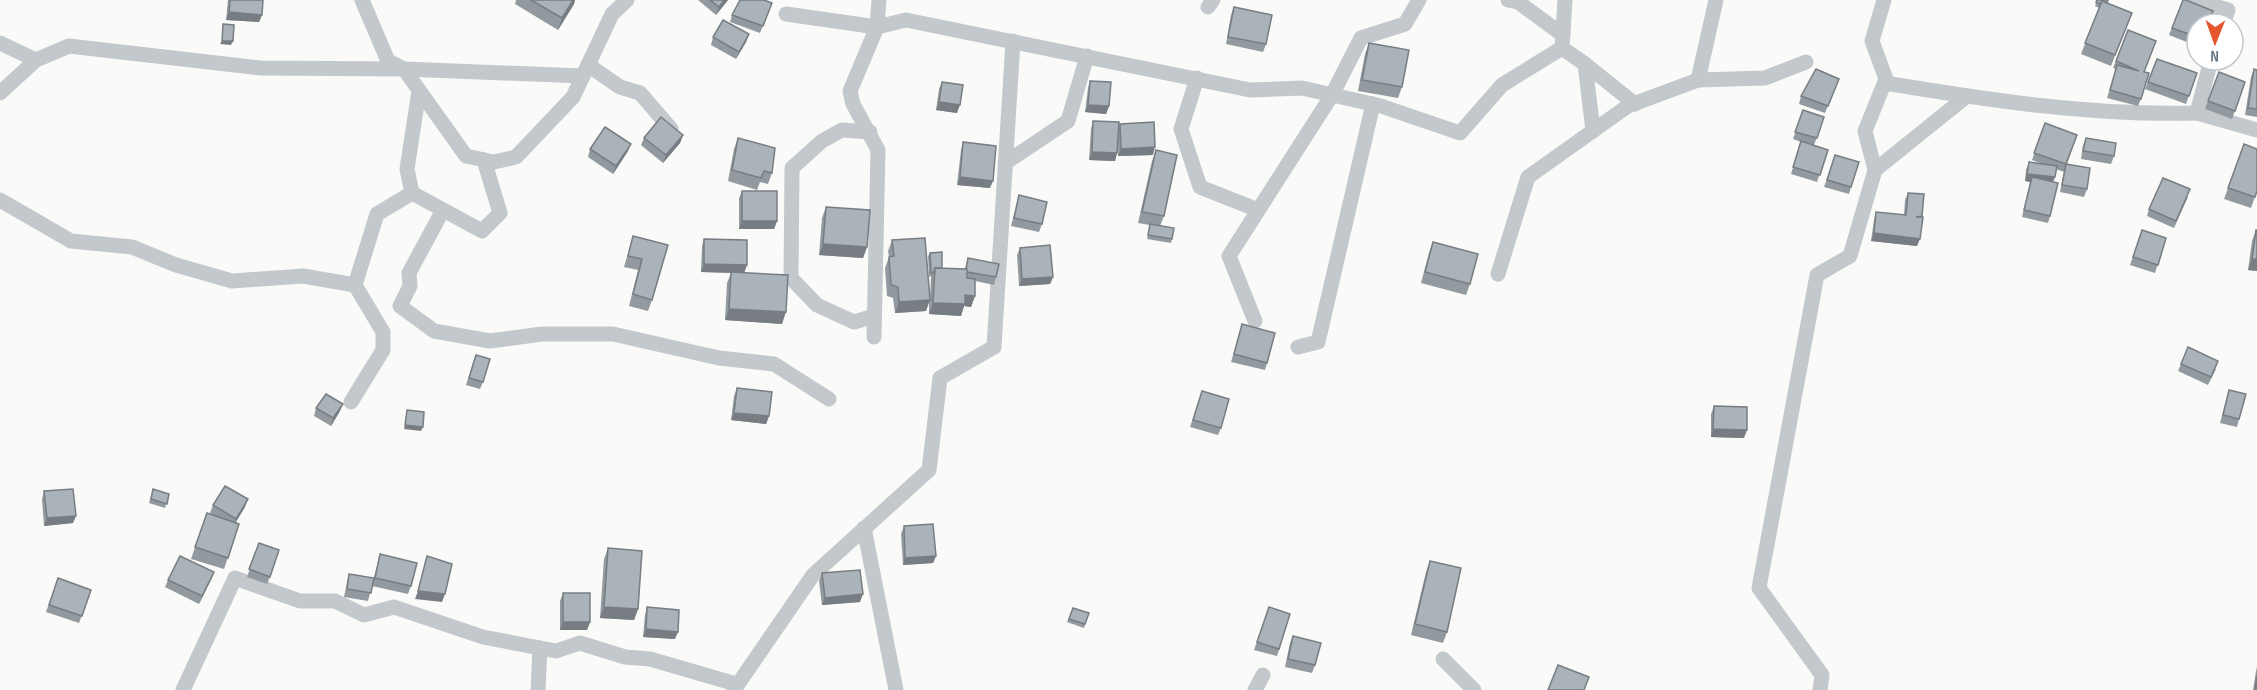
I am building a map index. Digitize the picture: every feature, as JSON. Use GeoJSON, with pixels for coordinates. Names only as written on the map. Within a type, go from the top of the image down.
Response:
{"type":"FeatureCollection","features":[{"type":"Feature","properties":{"kind":"street"},"geometry":{"type":"LineString","coordinates":[[362,0],[388,61],[404,69],[466,156],[494,162],[516,156],[573,98],[612,14],[627,0]]}},
{"type":"Feature","properties":{"kind":"street"},"geometry":{"type":"LineString","coordinates":[[874,337],[878,150],[853,105],[850,91],[877,27],[879,0]]}},
{"type":"Feature","properties":{"kind":"street"},"geometry":{"type":"LineString","coordinates":[[1255,321],[1229,256],[1332,94],[1361,38],[1405,24],[1419,0]]}},
{"type":"Feature","properties":{"kind":"street"},"geometry":{"type":"LineString","coordinates":[[1508,0],[1518,2],[1585,64],[1635,104]]}},
{"type":"Feature","properties":{"kind":"street"},"geometry":{"type":"LineString","coordinates":[[786,14],[877,27],[906,20],[1250,90],[1302,88],[1373,104],[1460,133],[1502,85],[1562,41],[1565,0]]}},
{"type":"Feature","properties":{"kind":"street"},"geometry":{"type":"LineString","coordinates":[[1698,80],[1716,0]]}},
{"type":"Feature","properties":{"kind":"street"},"geometry":{"type":"LineString","coordinates":[[1820,690],[1822,675],[1759,588],[1817,275],[1850,256],[1875,170],[1865,130],[1886,79],[1872,41],[1884,0]]}},
{"type":"Feature","properties":{"kind":"street"},"geometry":{"type":"LineString","coordinates":[[2194,0],[2227,11]]}},
{"type":"Feature","properties":{"kind":"street"},"geometry":{"type":"LineString","coordinates":[[183,690],[235,578],[300,601],[335,601],[364,615],[394,607],[483,637],[556,651],[580,643],[626,657],[650,659],[735,687],[813,575],[929,470],[940,378],[994,347],[1013,41]]}},
{"type":"Feature","properties":{"kind":"street"},"geometry":{"type":"LineString","coordinates":[[0,43],[36,60]]}},
{"type":"Feature","properties":{"kind":"street"},"geometry":{"type":"LineString","coordinates":[[0,93],[36,60],[69,46],[261,68],[586,70],[620,87],[640,93],[671,129]]}},
{"type":"Feature","properties":{"kind":"street"},"geometry":{"type":"LineString","coordinates":[[1005,163],[1068,122],[1087,56]]}},
{"type":"Feature","properties":{"kind":"street"},"geometry":{"type":"LineString","coordinates":[[1498,274],[1528,177],[1593,131],[1635,104],[1698,80],[1765,78],[1806,62]]}},
{"type":"Feature","properties":{"kind":"street"},"geometry":{"type":"LineString","coordinates":[[1585,64],[1593,131]]}},
{"type":"Feature","properties":{"kind":"street"},"geometry":{"type":"LineString","coordinates":[[2196,113],[2208,72]]}},
{"type":"Feature","properties":{"kind":"street"},"geometry":{"type":"LineString","coordinates":[[1197,78],[1181,129],[1200,187],[1258,210]]}},
{"type":"Feature","properties":{"kind":"street"},"geometry":{"type":"LineString","coordinates":[[1885,83],[1967,96],[2133,115],[2196,113],[2257,130]]}},
{"type":"Feature","properties":{"kind":"street"},"geometry":{"type":"LineString","coordinates":[[419,91],[406,169],[412,193],[482,231],[500,213],[484,160]]}},
{"type":"Feature","properties":{"kind":"street"},"geometry":{"type":"LineString","coordinates":[[1875,170],[1967,96]]}},
{"type":"Feature","properties":{"kind":"street"},"geometry":{"type":"LineString","coordinates":[[1298,347],[1318,342],[1373,104]]}},
{"type":"Feature","properties":{"kind":"street"},"geometry":{"type":"LineString","coordinates":[[870,132],[842,130],[822,141],[792,168],[790,278],[817,305],[835,314],[854,322],[874,316]]}},
{"type":"Feature","properties":{"kind":"street"},"geometry":{"type":"LineString","coordinates":[[351,402],[383,350],[383,332],[356,285],[377,214],[412,193]]}},
{"type":"Feature","properties":{"kind":"street"},"geometry":{"type":"LineString","coordinates":[[0,200],[71,241],[132,247],[176,265],[232,280],[303,276],[356,285]]}},
{"type":"Feature","properties":{"kind":"street"},"geometry":{"type":"LineString","coordinates":[[443,210],[409,273],[410,286],[400,306],[434,331],[490,341],[542,334],[613,334],[719,358],[774,364],[829,399]]}},
{"type":"Feature","properties":{"kind":"street"},"geometry":{"type":"LineString","coordinates":[[864,528],[896,690]]}},
{"type":"Feature","properties":{"kind":"street"},"geometry":{"type":"LineString","coordinates":[[538,690],[540,648]]}},
{"type":"Feature","properties":{"kind":"street"},"geometry":{"type":"LineString","coordinates":[[1443,658],[1474,690]]}},
{"type":"Feature","properties":{"kind":"street"},"geometry":{"type":"LineString","coordinates":[[1254,690],[1263,675]]}},
{"type":"Feature","properties":{"kind":"building"},"geometry":{"type":"Polygon","coordinates":[[[230,0],[263,0],[262,15],[229,12],[230,0]]]}},
{"type":"Feature","properties":{"kind":"building"},"geometry":{"type":"Polygon","coordinates":[[[531,0],[573,0],[562,18],[531,0]]]}},
{"type":"Feature","properties":{"kind":"building"},"geometry":{"type":"Polygon","coordinates":[[[710,0],[724,0],[719,7],[710,0]]]}},
{"type":"Feature","properties":{"kind":"building"},"geometry":{"type":"Polygon","coordinates":[[[740,0],[764,0],[772,3],[763,26],[732,15],[740,0]]]}},
{"type":"Feature","properties":{"kind":"building"},"geometry":{"type":"Polygon","coordinates":[[[2097,0],[2108,0],[2107,3],[2102,1],[2101,4],[2096,2],[2097,0]]]}},
{"type":"Feature","properties":{"kind":"building"},"geometry":{"type":"Polygon","coordinates":[[[2183,0],[2213,11],[2185,12],[2185,33],[2172,28],[2183,0]]]}},
{"type":"Feature","properties":{"kind":"building"},"geometry":{"type":"Polygon","coordinates":[[[2102,1],[2132,13],[2115,55],[2085,43],[2102,1]]]}},
{"type":"Feature","properties":{"kind":"building"},"geometry":{"type":"Polygon","coordinates":[[[1234,7],[1272,15],[1266,44],[1228,37],[1234,7]]]}},
{"type":"Feature","properties":{"kind":"building"},"geometry":{"type":"Polygon","coordinates":[[[723,20],[749,34],[739,52],[713,37],[723,20]]]}},
{"type":"Feature","properties":{"kind":"building"},"geometry":{"type":"Polygon","coordinates":[[[223,24],[234,25],[233,41],[222,41],[223,24]]]}},
{"type":"Feature","properties":{"kind":"building"},"geometry":{"type":"Polygon","coordinates":[[[2128,30],[2156,41],[2144,72],[2149,73],[2141,99],[2110,90],[2117,65],[2139,71],[2116,61],[2128,30]]]}},
{"type":"Feature","properties":{"kind":"building"},"geometry":{"type":"Polygon","coordinates":[[[1369,43],[1409,50],[1402,87],[1362,80],[1369,43]]]}},
{"type":"Feature","properties":{"kind":"building"},"geometry":{"type":"Polygon","coordinates":[[[2157,59],[2185,69],[2185,72],[2197,73],[2189,96],[2148,82],[2157,59]]]}},
{"type":"Feature","properties":{"kind":"building"},"geometry":{"type":"Polygon","coordinates":[[[1816,69],[1839,79],[1828,106],[1801,96],[1816,69]]]}},
{"type":"Feature","properties":{"kind":"building"},"geometry":{"type":"Polygon","coordinates":[[[2254,69],[2257,70],[2257,109],[2248,108],[2254,69]]]}},
{"type":"Feature","properties":{"kind":"building"},"geometry":{"type":"Polygon","coordinates":[[[2219,72],[2245,82],[2235,111],[2208,101],[2219,72]]]}},
{"type":"Feature","properties":{"kind":"building"},"geometry":{"type":"Polygon","coordinates":[[[1090,81],[1111,82],[1109,106],[1088,105],[1090,81]]]}},
{"type":"Feature","properties":{"kind":"building"},"geometry":{"type":"Polygon","coordinates":[[[942,82],[963,85],[960,105],[939,102],[942,82]]]}},
{"type":"Feature","properties":{"kind":"building"},"geometry":{"type":"Polygon","coordinates":[[[1803,110],[1824,117],[1817,138],[1795,132],[1803,110]]]}},
{"type":"Feature","properties":{"kind":"building"},"geometry":{"type":"Polygon","coordinates":[[[661,117],[683,135],[666,155],[644,138],[661,117]]]}},
{"type":"Feature","properties":{"kind":"building"},"geometry":{"type":"Polygon","coordinates":[[[1093,121],[1119,122],[1117,153],[1092,152],[1093,121]]]}},
{"type":"Feature","properties":{"kind":"building"},"geometry":{"type":"Polygon","coordinates":[[[1154,122],[1155,147],[1121,149],[1120,124],[1154,122]]]}},
{"type":"Feature","properties":{"kind":"building"},"geometry":{"type":"Polygon","coordinates":[[[2045,123],[2077,135],[2066,164],[2034,153],[2045,123]]]}},
{"type":"Feature","properties":{"kind":"building"},"geometry":{"type":"Polygon","coordinates":[[[605,127],[631,144],[616,166],[590,149],[605,127]]]}},
{"type":"Feature","properties":{"kind":"building"},"geometry":{"type":"Polygon","coordinates":[[[738,138],[775,148],[772,173],[764,171],[761,178],[732,170],[738,138]]]}},
{"type":"Feature","properties":{"kind":"building"},"geometry":{"type":"Polygon","coordinates":[[[2086,138],[2116,143],[2114,156],[2083,151],[2086,138]]]}},
{"type":"Feature","properties":{"kind":"building"},"geometry":{"type":"Polygon","coordinates":[[[1801,141],[1828,150],[1820,175],[1793,167],[1801,141]]]}},
{"type":"Feature","properties":{"kind":"building"},"geometry":{"type":"Polygon","coordinates":[[[963,142],[996,146],[993,181],[960,177],[963,142]]]}},
{"type":"Feature","properties":{"kind":"building"},"geometry":{"type":"Polygon","coordinates":[[[2244,144],[2257,149],[2255,197],[2228,188],[2244,144]]]}},
{"type":"Feature","properties":{"kind":"building"},"geometry":{"type":"Polygon","coordinates":[[[1156,150],[1177,155],[1164,216],[1142,212],[1156,150]]]}},
{"type":"Feature","properties":{"kind":"building"},"geometry":{"type":"Polygon","coordinates":[[[1835,155],[1859,162],[1851,187],[1827,180],[1835,155]]]}},
{"type":"Feature","properties":{"kind":"building"},"geometry":{"type":"Polygon","coordinates":[[[2029,162],[2057,166],[2055,177],[2027,174],[2029,162]]]}},
{"type":"Feature","properties":{"kind":"building"},"geometry":{"type":"Polygon","coordinates":[[[2066,164],[2090,168],[2087,189],[2062,185],[2066,164]]]}},
{"type":"Feature","properties":{"kind":"building"},"geometry":{"type":"Polygon","coordinates":[[[2032,177],[2058,183],[2050,216],[2024,210],[2032,177]]]}},
{"type":"Feature","properties":{"kind":"building"},"geometry":{"type":"Polygon","coordinates":[[[2163,178],[2190,189],[2176,221],[2149,209],[2163,178]]]}},
{"type":"Feature","properties":{"kind":"building"},"geometry":{"type":"Polygon","coordinates":[[[742,191],[777,191],[777,221],[742,221],[742,191]]]}},
{"type":"Feature","properties":{"kind":"building"},"geometry":{"type":"Polygon","coordinates":[[[1908,193],[1924,194],[1922,216],[1916,217],[1923,217],[1920,239],[1874,233],[1876,212],[1906,215],[1908,193]]]}},
{"type":"Feature","properties":{"kind":"building"},"geometry":{"type":"Polygon","coordinates":[[[1019,195],[1047,202],[1042,224],[1014,218],[1019,195]]]}},
{"type":"Feature","properties":{"kind":"building"},"geometry":{"type":"Polygon","coordinates":[[[826,207],[870,210],[867,247],[823,244],[826,207]]]}},
{"type":"Feature","properties":{"kind":"building"},"geometry":{"type":"Polygon","coordinates":[[[1150,224],[1174,228],[1172,239],[1148,235],[1150,224]]]}},
{"type":"Feature","properties":{"kind":"building"},"geometry":{"type":"Polygon","coordinates":[[[2142,230],[2166,238],[2158,265],[2133,257],[2142,230]]]}},
{"type":"Feature","properties":{"kind":"building"},"geometry":{"type":"Polygon","coordinates":[[[2256,230],[2257,259],[2252,259],[2256,230]]]}},
{"type":"Feature","properties":{"kind":"building"},"geometry":{"type":"Polygon","coordinates":[[[633,236],[668,245],[652,300],[633,294],[642,259],[628,256],[633,236]]]}},
{"type":"Feature","properties":{"kind":"building"},"geometry":{"type":"Polygon","coordinates":[[[925,238],[930,300],[899,302],[898,287],[891,285],[889,257],[894,256],[892,240],[925,238]]]}},
{"type":"Feature","properties":{"kind":"building"},"geometry":{"type":"Polygon","coordinates":[[[704,239],[747,240],[747,265],[704,264],[704,239]]]}},
{"type":"Feature","properties":{"kind":"building"},"geometry":{"type":"Polygon","coordinates":[[[1433,242],[1478,254],[1470,284],[1425,272],[1433,242]]]}},
{"type":"Feature","properties":{"kind":"building"},"geometry":{"type":"Polygon","coordinates":[[[1050,245],[1053,277],[1022,279],[1020,248],[1050,245]]]}},
{"type":"Feature","properties":{"kind":"building"},"geometry":{"type":"Polygon","coordinates":[[[942,252],[942,268],[935,268],[931,273],[930,253],[942,252]]]}},
{"type":"Feature","properties":{"kind":"building"},"geometry":{"type":"Polygon","coordinates":[[[968,258],[999,264],[996,277],[967,272],[968,258]]]}},
{"type":"Feature","properties":{"kind":"building"},"geometry":{"type":"Polygon","coordinates":[[[935,268],[967,269],[967,278],[975,279],[975,296],[965,295],[965,304],[933,303],[935,268]]]}},
{"type":"Feature","properties":{"kind":"building"},"geometry":{"type":"Polygon","coordinates":[[[731,272],[788,275],[786,312],[729,309],[731,272]]]}},
{"type":"Feature","properties":{"kind":"building"},"geometry":{"type":"Polygon","coordinates":[[[1242,324],[1275,333],[1267,363],[1234,354],[1242,324]]]}},
{"type":"Feature","properties":{"kind":"building"},"geometry":{"type":"Polygon","coordinates":[[[2188,347],[2218,361],[2211,377],[2181,364],[2188,347]]]}},
{"type":"Feature","properties":{"kind":"building"},"geometry":{"type":"Polygon","coordinates":[[[476,355],[490,359],[483,382],[469,378],[476,355]]]}},
{"type":"Feature","properties":{"kind":"building"},"geometry":{"type":"Polygon","coordinates":[[[737,388],[772,392],[769,416],[734,413],[737,388]]]}},
{"type":"Feature","properties":{"kind":"building"},"geometry":{"type":"Polygon","coordinates":[[[2229,390],[2246,394],[2239,419],[2223,415],[2229,390]]]}},
{"type":"Feature","properties":{"kind":"building"},"geometry":{"type":"Polygon","coordinates":[[[1202,391],[1229,399],[1221,428],[1193,420],[1202,391]]]}},
{"type":"Feature","properties":{"kind":"building"},"geometry":{"type":"Polygon","coordinates":[[[326,394],[343,404],[333,418],[316,408],[326,394]]]}},
{"type":"Feature","properties":{"kind":"building"},"geometry":{"type":"Polygon","coordinates":[[[1714,406],[1747,407],[1747,430],[1713,429],[1714,406]]]}},
{"type":"Feature","properties":{"kind":"building"},"geometry":{"type":"Polygon","coordinates":[[[407,410],[424,412],[423,427],[405,425],[407,410]]]}},
{"type":"Feature","properties":{"kind":"building"},"geometry":{"type":"Polygon","coordinates":[[[225,486],[248,499],[236,519],[213,505],[225,486]]]}},
{"type":"Feature","properties":{"kind":"building"},"geometry":{"type":"Polygon","coordinates":[[[73,489],[76,516],[47,518],[44,491],[73,489]]]}},
{"type":"Feature","properties":{"kind":"building"},"geometry":{"type":"Polygon","coordinates":[[[153,489],[169,494],[167,504],[151,499],[153,489]]]}},
{"type":"Feature","properties":{"kind":"building"},"geometry":{"type":"Polygon","coordinates":[[[207,513],[239,524],[228,558],[195,547],[207,513]]]}},
{"type":"Feature","properties":{"kind":"building"},"geometry":{"type":"Polygon","coordinates":[[[933,524],[936,556],[905,558],[904,526],[933,524]]]}},
{"type":"Feature","properties":{"kind":"building"},"geometry":{"type":"Polygon","coordinates":[[[259,543],[279,550],[270,577],[249,569],[259,543]]]}},
{"type":"Feature","properties":{"kind":"building"},"geometry":{"type":"Polygon","coordinates":[[[608,548],[642,551],[638,609],[604,607],[608,548]]]}},
{"type":"Feature","properties":{"kind":"building"},"geometry":{"type":"Polygon","coordinates":[[[380,554],[417,563],[411,586],[375,578],[380,554]]]}},
{"type":"Feature","properties":{"kind":"building"},"geometry":{"type":"Polygon","coordinates":[[[180,556],[214,572],[202,596],[168,580],[180,556]]]}},
{"type":"Feature","properties":{"kind":"building"},"geometry":{"type":"Polygon","coordinates":[[[427,556],[452,564],[445,594],[418,591],[427,556]]]}},
{"type":"Feature","properties":{"kind":"building"},"geometry":{"type":"Polygon","coordinates":[[[1430,561],[1461,568],[1447,632],[1415,624],[1430,561]]]}},
{"type":"Feature","properties":{"kind":"building"},"geometry":{"type":"Polygon","coordinates":[[[860,570],[863,594],[825,598],[822,573],[860,570]]]}},
{"type":"Feature","properties":{"kind":"building"},"geometry":{"type":"Polygon","coordinates":[[[349,574],[374,578],[371,593],[347,589],[349,574]]]}},
{"type":"Feature","properties":{"kind":"building"},"geometry":{"type":"Polygon","coordinates":[[[58,578],[91,590],[82,616],[49,605],[58,578]]]}},
{"type":"Feature","properties":{"kind":"building"},"geometry":{"type":"Polygon","coordinates":[[[563,593],[590,593],[590,622],[563,622],[563,593]]]}},
{"type":"Feature","properties":{"kind":"building"},"geometry":{"type":"Polygon","coordinates":[[[647,607],[679,610],[678,632],[646,629],[647,607]]]}},
{"type":"Feature","properties":{"kind":"building"},"geometry":{"type":"Polygon","coordinates":[[[1269,607],[1290,614],[1279,649],[1257,642],[1269,607]]]}},
{"type":"Feature","properties":{"kind":"building"},"geometry":{"type":"Polygon","coordinates":[[[1073,608],[1089,613],[1085,624],[1069,619],[1073,608]]]}},
{"type":"Feature","properties":{"kind":"building"},"geometry":{"type":"Polygon","coordinates":[[[1293,636],[1321,643],[1315,665],[1288,659],[1293,636]]]}},
{"type":"Feature","properties":{"kind":"building"},"geometry":{"type":"Polygon","coordinates":[[[1558,665],[1589,677],[1584,690],[1548,690],[1558,665]]]}}]}
